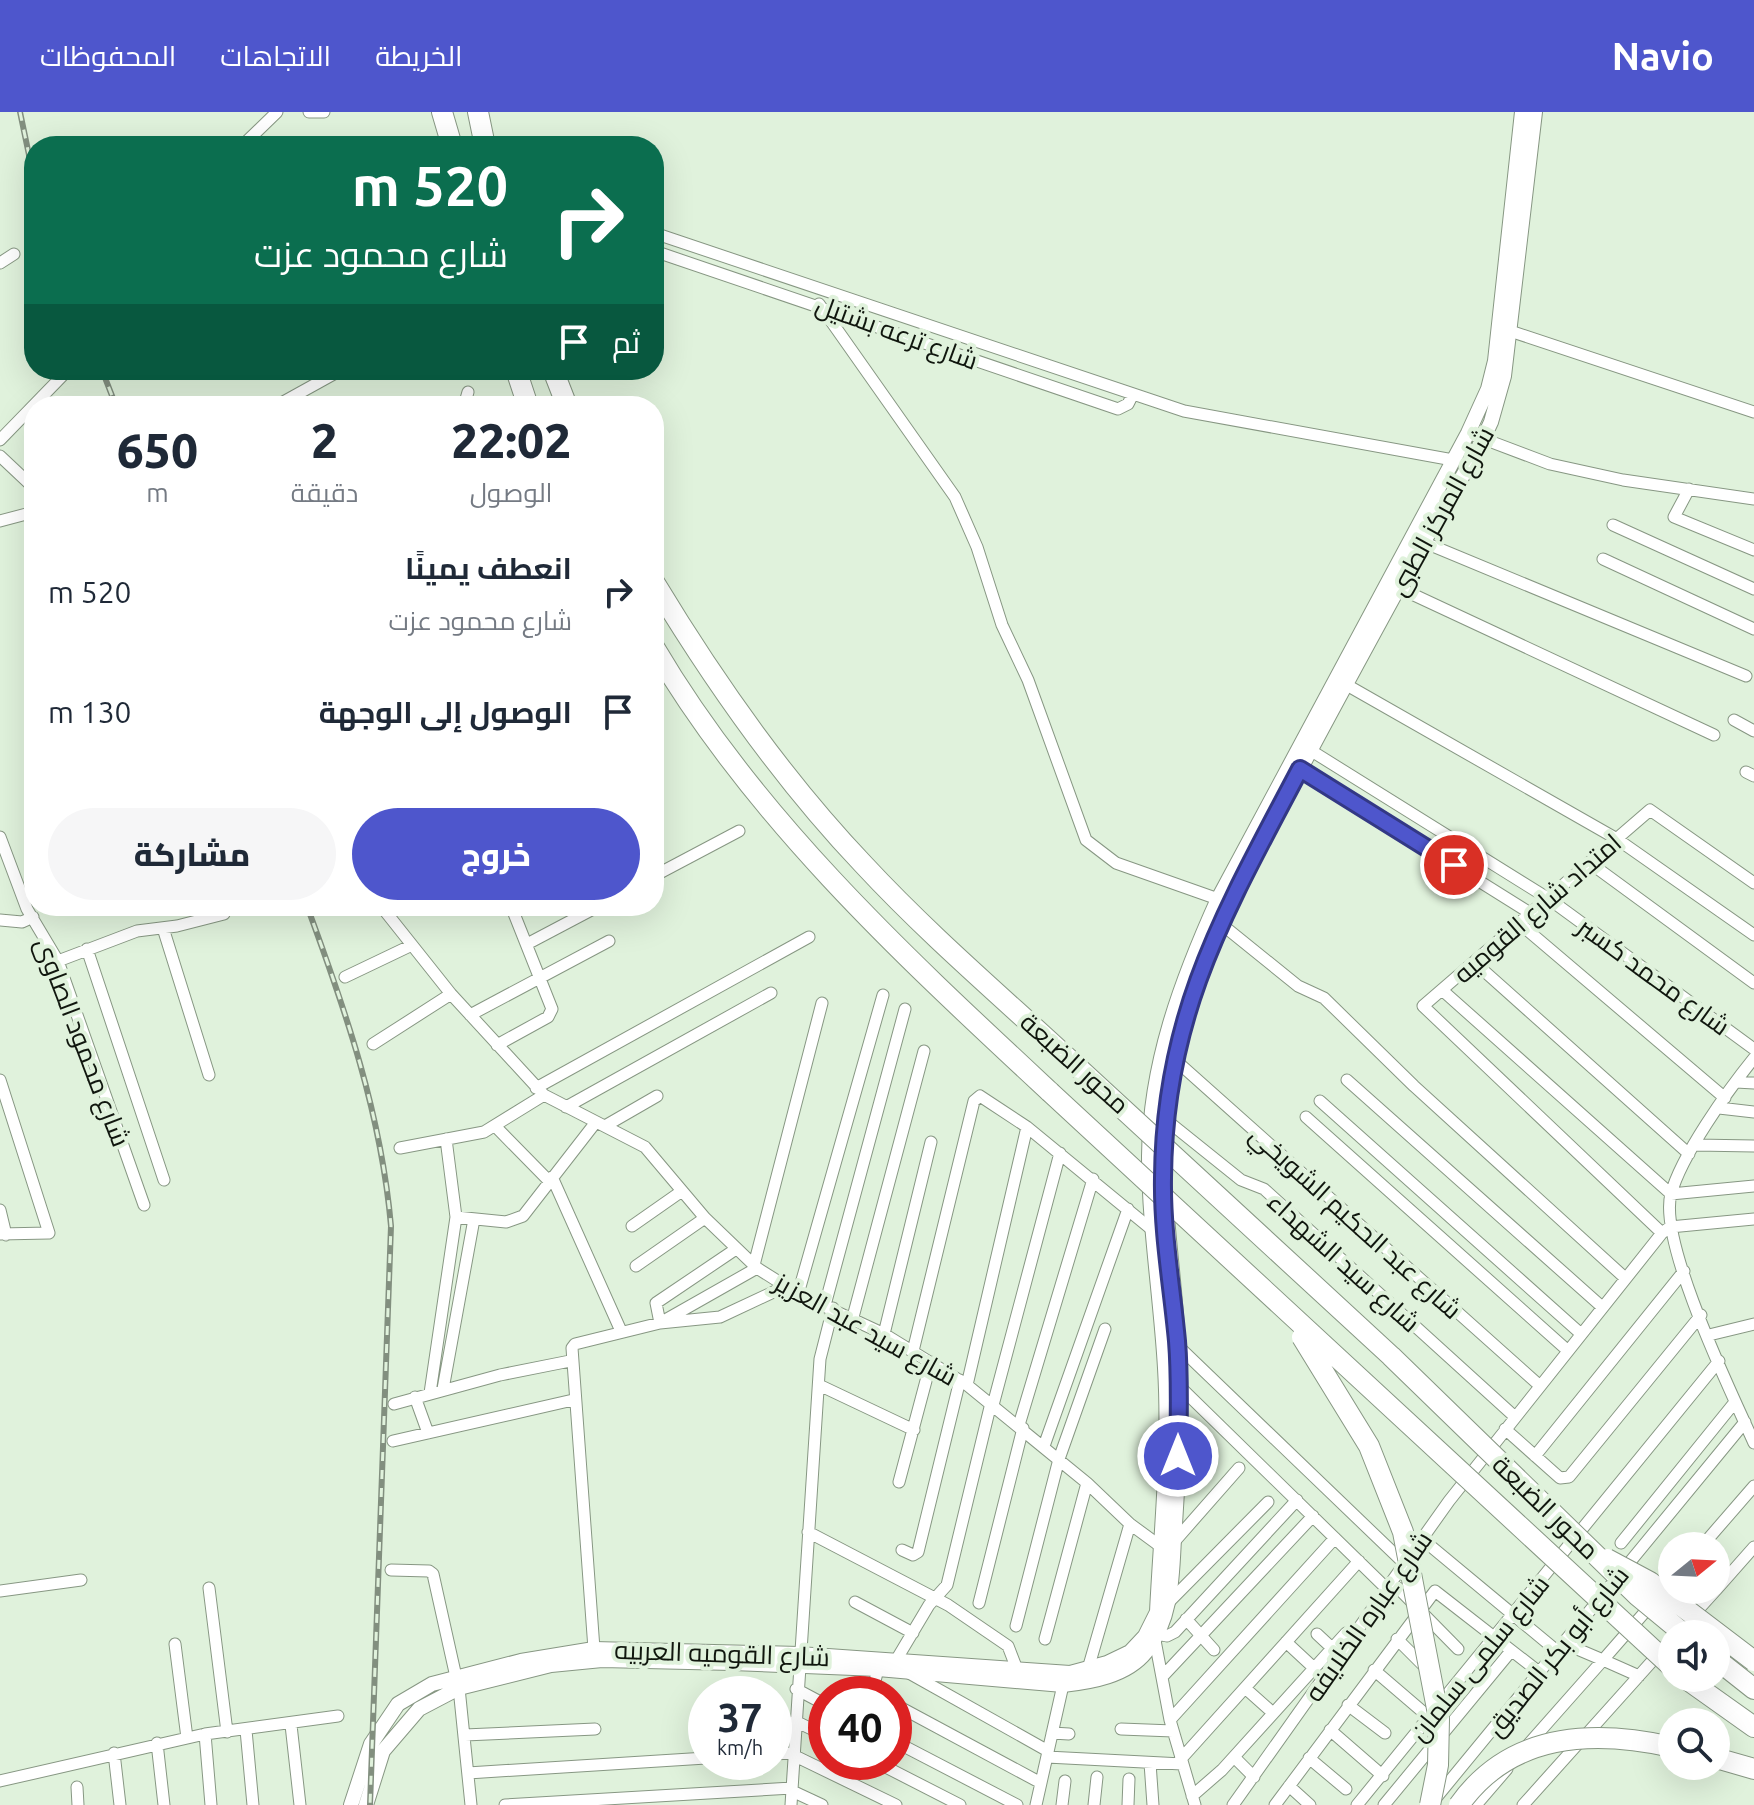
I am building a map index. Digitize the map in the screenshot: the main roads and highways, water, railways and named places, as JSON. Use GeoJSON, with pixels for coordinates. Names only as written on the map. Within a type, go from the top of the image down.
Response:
{"type":"FeatureCollection","features":[{"type":"Feature","properties":{"kind":"highway"},"geometry":{"type":"LineString","coordinates":[[442,112],[449,136]]}},
{"type":"Feature","properties":{"kind":"highway"},"geometry":{"type":"LineString","coordinates":[[478,112],[483,136]]}},
{"type":"Feature","properties":{"kind":"highway","name":"محور الضبعة"},"geometry":{"type":"LineString","coordinates":[[664,597],[752,733],[834,832],[930,932],[1379,1345],[1595,1555],[1668,1620]]}},
{"type":"Feature","properties":{"kind":"highway","name":"محور الضبعة"},"geometry":{"type":"LineString","coordinates":[[664,662],[725,750],[799,843],[907,957],[1289,1316],[1658,1654]]}},
{"type":"Feature","properties":{"kind":"highway"},"geometry":{"type":"LineString","coordinates":[[1289,1316],[1369,1446],[1403,1532],[1439,1719],[1438,1765],[1430,1805]]}},
{"type":"Feature","properties":{"kind":"highway"},"geometry":{"type":"LineString","coordinates":[[1595,1555],[1650,1582],[1754,1661]]}},
{"type":"Feature","properties":{"kind":"highway"},"geometry":{"type":"LineString","coordinates":[[1730,1670],[1754,1689]]}},
{"type":"Feature","properties":{"kind":"highway"},"geometry":{"type":"LineString","coordinates":[[1705,1692],[1754,1727]]}},
{"type":"Feature","properties":{"kind":"highway"},"geometry":{"type":"LineString","coordinates":[[1459,1805],[1470,1789],[1496,1766],[1544,1743],[1582,1737],[1619,1737],[1658,1744]]}},
{"type":"Feature","properties":{"kind":"highway"},"geometry":{"type":"LineString","coordinates":[[1730,1762],[1754,1769]]}},
{"type":"Feature","properties":{"kind":"railway"},"geometry":{"type":"LineString","coordinates":[[20,112],[25,136]]}},
{"type":"Feature","properties":{"kind":"railway"},"geometry":{"type":"LineString","coordinates":[[106,380],[112,396]]}},
{"type":"Feature","properties":{"kind":"railway"},"geometry":{"type":"LineString","coordinates":[[311,916],[360,1063],[379,1143],[391,1226],[370,1805]]}}]}
